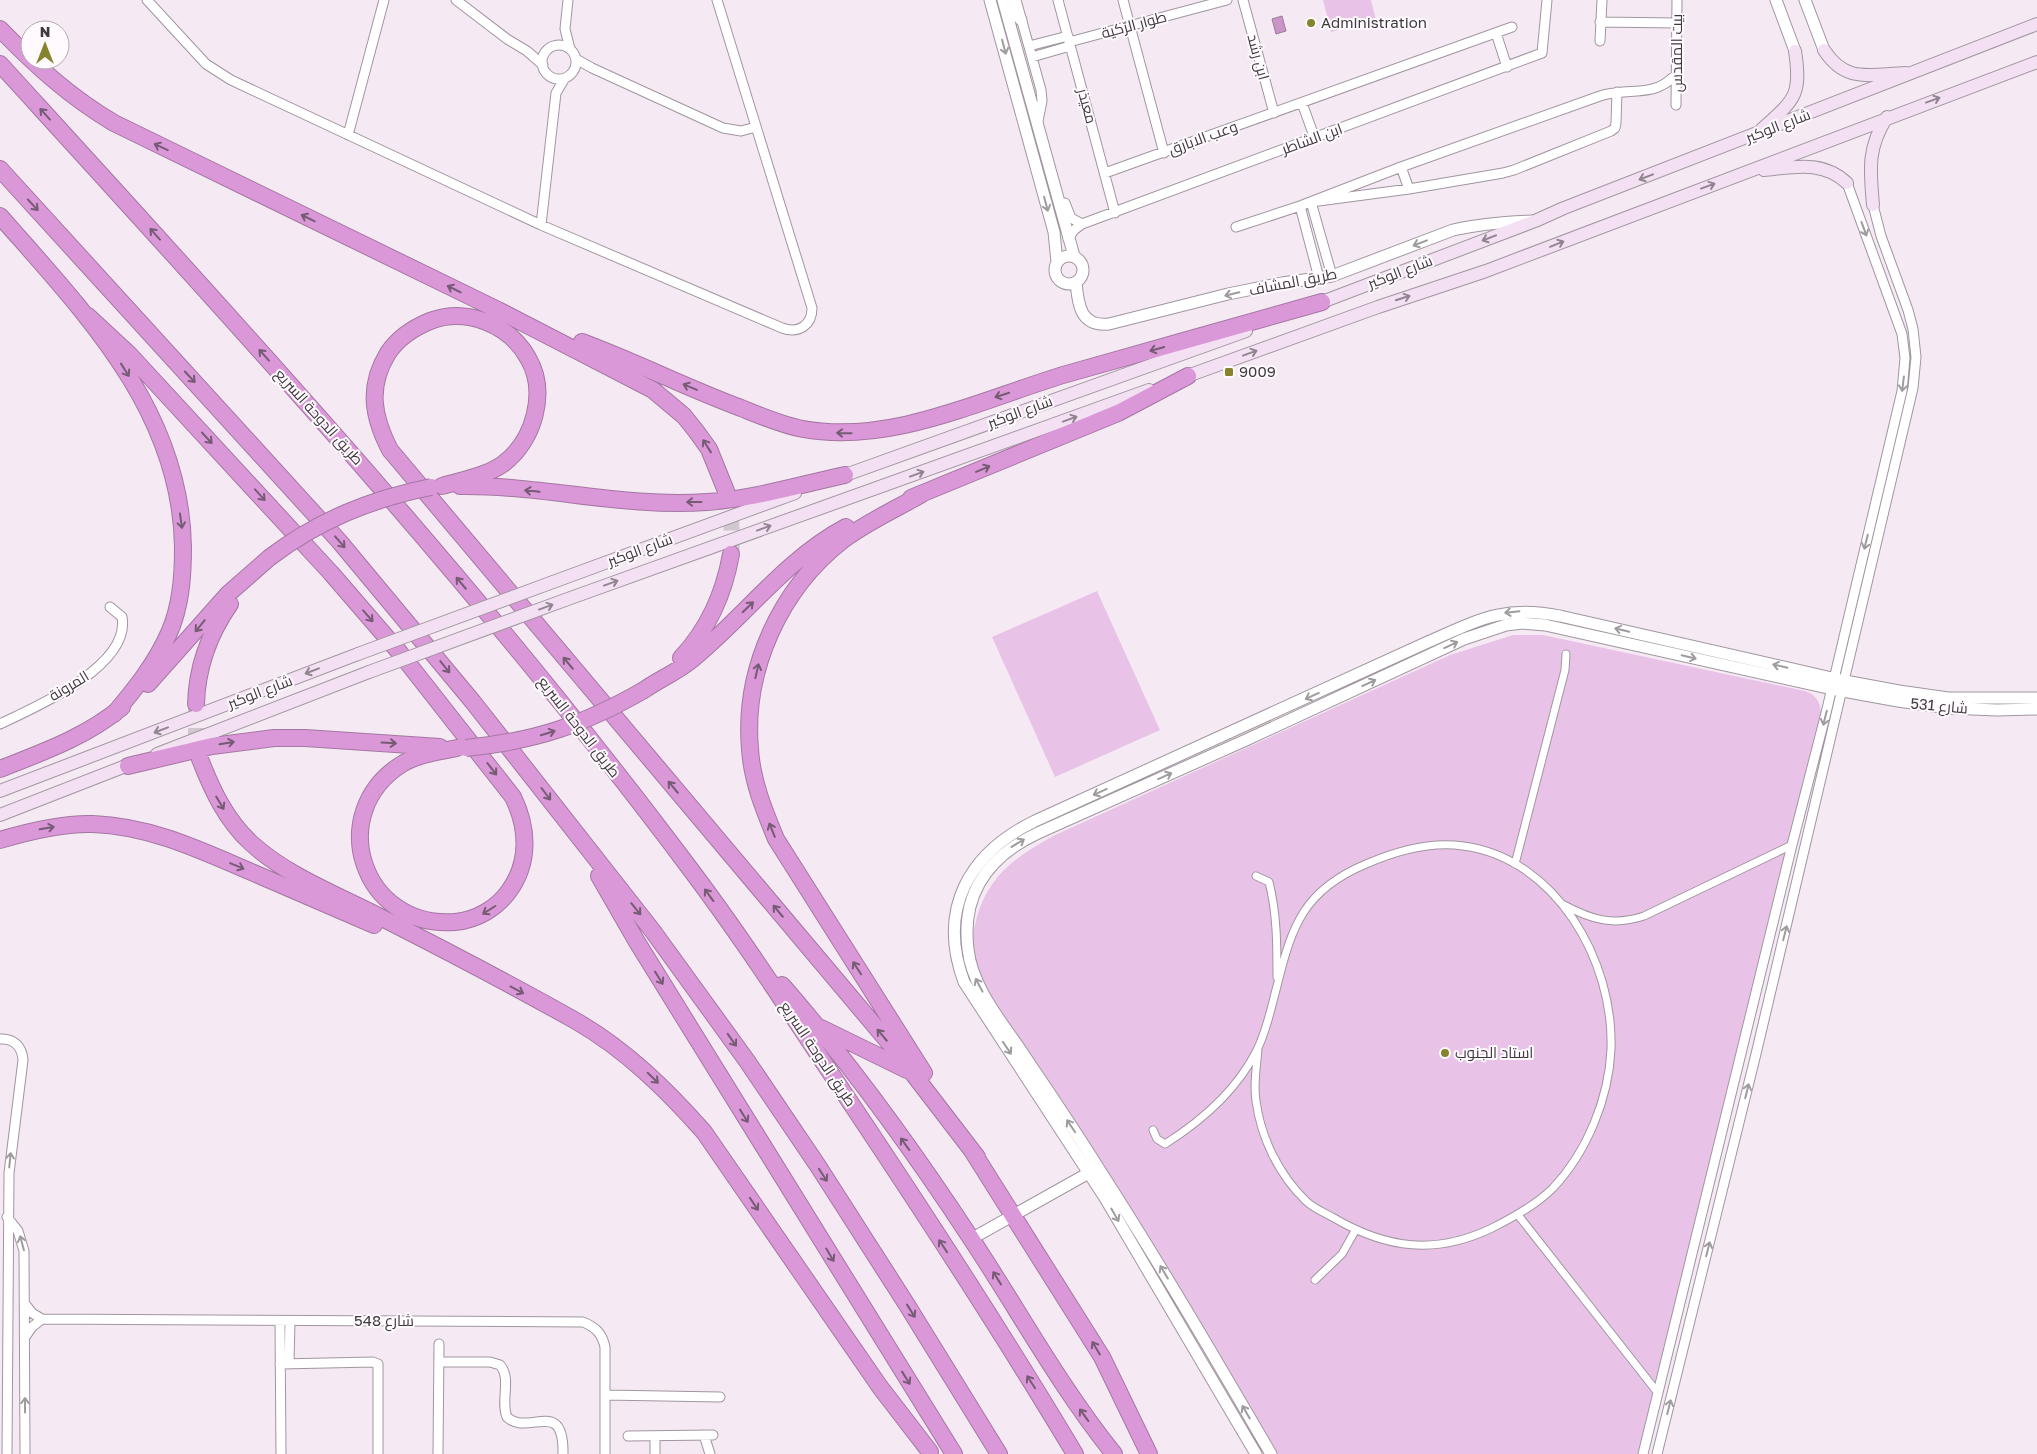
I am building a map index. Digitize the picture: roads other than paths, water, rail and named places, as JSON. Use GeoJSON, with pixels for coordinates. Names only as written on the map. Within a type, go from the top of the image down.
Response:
{"type":"FeatureCollection","features":[{"type":"Feature","properties":{"kind":"highway"},"geometry":{"type":"LineString","coordinates":[[0,28],[30,60],[61,88],[114,123],[498,310],[653,390],[668,401],[690,423],[709,449],[726,491]]}},
{"type":"Feature","properties":{"kind":"highway","name":"طريق الدوحة السريع"},"geometry":{"type":"LineString","coordinates":[[0,64],[359,460],[568,711],[689,866],[738,934],[878,1144],[1040,1396],[1074,1454]]}},
{"type":"Feature","properties":{"kind":"highway"},"geometry":{"type":"LineString","coordinates":[[0,169],[339,540],[443,664],[523,764],[652,930],[777,1105],[908,1305],[999,1454]]}},
{"type":"Feature","properties":{"kind":"highway"},"geometry":{"type":"LineString","coordinates":[[0,216],[88,316],[129,354],[331,573],[400,653],[513,797],[520,810],[525,833],[525,848],[521,868],[516,880],[496,906],[477,917],[460,922],[440,923],[418,919],[397,909],[383,896],[370,878],[361,844],[361,827],[365,808],[374,790],[385,777],[403,764],[419,757],[461,748],[519,741],[594,718],[689,662],[814,548],[840,530],[867,516],[1118,413],[1188,376]]}},
{"type":"Feature","properties":{"kind":"highway"},"geometry":{"type":"LineString","coordinates":[[498,310],[592,346],[776,422],[802,429],[858,433],[908,424],[1062,376],[1322,302]]}},
{"type":"Feature","properties":{"kind":"highway"},"geometry":{"type":"LineString","coordinates":[[88,316],[134,384],[156,427],[170,464],[178,497],[182,532],[181,588],[170,631],[151,666],[114,714]]}},
{"type":"Feature","properties":{"kind":"highway"},"geometry":{"type":"LineString","coordinates":[[0,769],[75,738],[114,714],[156,676],[218,604],[269,558],[312,528],[340,514],[397,494],[437,486],[486,473],[502,464],[515,453],[524,439],[536,411],[537,391],[534,375],[528,358],[514,339],[497,326],[477,318],[454,316],[434,320],[417,326],[392,347],[382,363],[376,379],[374,397],[379,429],[390,450],[912,1072],[976,1157]]}},
{"type":"Feature","properties":{"kind":"highway"},"geometry":{"type":"LineString","coordinates":[[437,486],[482,486],[662,502],[707,502],[757,495],[845,475]]}},
{"type":"Feature","properties":{"kind":"highway"},"geometry":{"type":"LineString","coordinates":[[922,494],[870,523],[845,539],[828,553],[799,584],[778,617],[763,651],[752,696],[750,749],[754,774],[762,805],[776,839],[1102,1357],[1149,1454]]}},
{"type":"Feature","properties":{"kind":"highway"},"geometry":{"type":"LineString","coordinates":[[650,686],[699,637],[710,619],[725,584],[731,554]]}},
{"type":"Feature","properties":{"kind":"highway"},"geometry":{"type":"LineString","coordinates":[[196,704],[199,675],[210,639],[219,619],[247,579]]}},
{"type":"Feature","properties":{"kind":"highway"},"geometry":{"type":"LineString","coordinates":[[128,766],[212,746],[274,738],[305,738],[461,748]]}},
{"type":"Feature","properties":{"kind":"highway"},"geometry":{"type":"LineString","coordinates":[[200,759],[212,789],[225,812],[249,841],[263,854],[307,880],[411,932],[577,1022],[612,1044],[648,1072],[675,1099],[718,1152],[880,1387],[930,1452]]}},
{"type":"Feature","properties":{"kind":"highway"},"geometry":{"type":"LineString","coordinates":[[0,840],[48,828],[92,824],[132,828],[163,836],[185,843],[486,973]]}},
{"type":"Feature","properties":{"kind":"highway"},"geometry":{"type":"LineString","coordinates":[[573,830],[636,942],[954,1454]]}},
{"type":"Feature","properties":{"kind":"highway"},"geometry":{"type":"LineString","coordinates":[[738,934],[820,1027],[917,1160],[971,1239],[1080,1410],[1114,1454]]}},
{"type":"Feature","properties":{"kind":"highway"},"geometry":{"type":"LineString","coordinates":[[820,1027],[912,1072]]}},
{"type":"Feature","properties":{"kind":"main road","name":"شارع الوكير"},"geometry":{"type":"LineString","coordinates":[[0,791],[358,654],[1322,302],[1535,221],[1564,208],[2037,24]]}},
{"type":"Feature","properties":{"kind":"main road"},"geometry":{"type":"LineString","coordinates":[[1824,50],[1836,66],[1854,74],[1916,72]]}},
{"type":"Feature","properties":{"kind":"main road"},"geometry":{"type":"LineString","coordinates":[[1756,134],[1785,109],[1794,96],[1798,76],[1795,51]]}},
{"type":"Feature","properties":{"kind":"main road","name":"شارع الوكير"},"geometry":{"type":"LineString","coordinates":[[0,815],[369,672],[1378,307],[1486,271],[1887,117],[2037,62]]}},
{"type":"Feature","properties":{"kind":"main road"},"geometry":{"type":"LineString","coordinates":[[1873,205],[1870,172],[1871,155],[1877,135],[1887,117]]}},
{"type":"Feature","properties":{"kind":"main road"},"geometry":{"type":"LineString","coordinates":[[1749,171],[1815,166],[1835,174],[1847,183]]}},
{"type":"Feature","properties":{"kind":"street"},"geometry":{"type":"LineString","coordinates":[[147,0],[213,70],[231,80],[541,226],[782,328],[794,331],[801,329],[810,320],[812,308],[717,0]]}},
{"type":"Feature","properties":{"kind":"street"},"geometry":{"type":"LineString","coordinates":[[456,0],[507,39],[527,51],[543,65],[550,76],[556,93]]}},
{"type":"Feature","properties":{"kind":"street"},"geometry":{"type":"LineString","coordinates":[[568,0],[565,28],[570,49],[576,59],[723,128],[741,131],[756,127]]}},
{"type":"Feature","properties":{"kind":"street"},"geometry":{"type":"LineString","coordinates":[[990,0],[1054,232],[1057,262]]}},
{"type":"Feature","properties":{"kind":"street"},"geometry":{"type":"LineString","coordinates":[[1004,0],[1068,239],[1074,256],[1082,265],[1083,270],[1080,279],[1076,282],[1070,284],[1058,280],[1054,268],[1057,262],[1062,258],[1074,256]]}},
{"type":"Feature","properties":{"kind":"street"},"geometry":{"type":"LineString","coordinates":[[1004,0],[1022,20]]}},
{"type":"Feature","properties":{"kind":"street"},"geometry":{"type":"LineString","coordinates":[[1016,0],[1041,90],[1042,101],[1037,125]]}},
{"type":"Feature","properties":{"kind":"street","name":"معيذر"},"geometry":{"type":"LineString","coordinates":[[1058,0],[1115,213]]}},
{"type":"Feature","properties":{"kind":"street"},"geometry":{"type":"LineString","coordinates":[[1123,0],[1164,153]]}},
{"type":"Feature","properties":{"kind":"street","name":"طوار الرّكية"},"geometry":{"type":"LineString","coordinates":[[1029,46],[1069,41],[1227,0]]}},
{"type":"Feature","properties":{"kind":"street","name":"ابن رشد"},"geometry":{"type":"LineString","coordinates":[[1243,0],[1274,113]]}},
{"type":"Feature","properties":{"kind":"street","name":"ابن الشاطر"},"geometry":{"type":"LineString","coordinates":[[1068,239],[1074,230],[1082,224],[1542,53],[1547,0]]}},
{"type":"Feature","properties":{"kind":"street"},"geometry":{"type":"LineString","coordinates":[[1600,41],[1602,0]]}},
{"type":"Feature","properties":{"kind":"street","name":"بيت المقدس"},"geometry":{"type":"LineString","coordinates":[[1676,105],[1677,0]]}},
{"type":"Feature","properties":{"kind":"street"},"geometry":{"type":"LineString","coordinates":[[1776,0],[1795,51]]}},
{"type":"Feature","properties":{"kind":"street"},"geometry":{"type":"LineString","coordinates":[[1805,0],[1824,50]]}},
{"type":"Feature","properties":{"kind":"street"},"geometry":{"type":"LineString","coordinates":[[348,135],[386,2]]}},
{"type":"Feature","properties":{"kind":"street"},"geometry":{"type":"LineString","coordinates":[[1600,22],[1677,23]]}},
{"type":"Feature","properties":{"kind":"street","name":"وعب الابارق"},"geometry":{"type":"LineString","coordinates":[[1104,173],[1512,27]]}},
{"type":"Feature","properties":{"kind":"street"},"geometry":{"type":"LineString","coordinates":[[543,65],[549,49],[565,28]]}},
{"type":"Feature","properties":{"kind":"street"},"geometry":{"type":"LineString","coordinates":[[1496,33],[1508,67]]}},
{"type":"Feature","properties":{"kind":"street","name":"طوار الرّكية"},"geometry":{"type":"LineString","coordinates":[[1032,57],[1069,41]]}},
{"type":"Feature","properties":{"kind":"street"},"geometry":{"type":"LineString","coordinates":[[527,51],[549,49],[562,45],[570,49]]}},
{"type":"Feature","properties":{"kind":"street"},"geometry":{"type":"LineString","coordinates":[[574,71],[576,59]]}},
{"type":"Feature","properties":{"kind":"street"},"geometry":{"type":"LineString","coordinates":[[541,226],[556,93],[565,78],[574,71],[592,68]]}},
{"type":"Feature","properties":{"kind":"street"},"geometry":{"type":"LineString","coordinates":[[1236,227],[1300,206],[1401,167],[1600,96],[1617,92],[1650,90],[1659,87],[1676,75]]}},
{"type":"Feature","properties":{"kind":"street"},"geometry":{"type":"LineString","coordinates":[[550,76],[557,79],[565,78]]}},
{"type":"Feature","properties":{"kind":"street"},"geometry":{"type":"LineString","coordinates":[[1311,202],[1409,189],[1503,173],[1611,132],[1616,123],[1617,92]]}},
{"type":"Feature","properties":{"kind":"street"},"geometry":{"type":"LineString","coordinates":[[1302,103],[1315,138]]}},
{"type":"Feature","properties":{"kind":"street"},"geometry":{"type":"LineString","coordinates":[[1046,157],[1055,170],[1069,215],[1073,221],[1082,224]]}},
{"type":"Feature","properties":{"kind":"street"},"geometry":{"type":"LineString","coordinates":[[1401,167],[1409,189]]}},
{"type":"Feature","properties":{"kind":"street"},"geometry":{"type":"LineString","coordinates":[[1657,1454],[1756,1054],[1902,391],[1904,369],[1903,342],[1847,183]]}},
{"type":"Feature","properties":{"kind":"street"},"geometry":{"type":"LineString","coordinates":[[1311,202],[1332,276]]}},
{"type":"Feature","properties":{"kind":"street"},"geometry":{"type":"LineString","coordinates":[[1643,1454],[1792,845],[1838,685],[1913,388],[1915,342],[1908,310],[1881,236],[1873,205]]}},
{"type":"Feature","properties":{"kind":"street"},"geometry":{"type":"LineString","coordinates":[[1300,206],[1319,278]]}},
{"type":"Feature","properties":{"kind":"street","name":"طريق المشاف"},"geometry":{"type":"LineString","coordinates":[[1076,282],[1077,295],[1083,313],[1090,322],[1099,325],[1145,316],[1228,294],[1282,283],[1332,276],[1462,228],[1492,222],[1535,221]]}},
{"type":"Feature","properties":{"kind":"street"},"geometry":{"type":"LineString","coordinates":[[1895,315],[1908,310]]}},
{"type":"Feature","properties":{"kind":"street","name":"المرونة"},"geometry":{"type":"LineString","coordinates":[[0,724],[87,677],[102,664],[117,645],[124,624],[122,617],[110,607]]}},
{"type":"Feature","properties":{"kind":"street"},"geometry":{"type":"LineString","coordinates":[[1271,1454],[1155,1257],[970,994],[958,968],[954,935],[955,920],[962,892],[977,865],[988,851],[1002,840],[1035,821],[1416,647],[1503,613],[1521,611],[1560,616],[1838,685]]}},
{"type":"Feature","properties":{"kind":"street"},"geometry":{"type":"LineString","coordinates":[[1514,864],[1565,670],[1566,654]]}},
{"type":"Feature","properties":{"kind":"street","name":"شارع 531"},"geometry":{"type":"LineString","coordinates":[[1838,685],[1948,698],[2037,698]]}},
{"type":"Feature","properties":{"kind":"street","name":"شارع 531"},"geometry":{"type":"LineString","coordinates":[[1838,685],[1948,708],[2037,709]]}},
{"type":"Feature","properties":{"kind":"street"},"geometry":{"type":"LineString","coordinates":[[1153,1130],[1157,1140],[1165,1144],[1212,1109],[1240,1080],[1258,1048],[1272,1007],[1276,986],[1294,926],[1310,902],[1331,882],[1364,864],[1404,850],[1439,844],[1466,846],[1491,853],[1522,866],[1540,880],[1562,904],[1582,934],[1601,978],[1609,1010],[1611,1049],[1606,1088],[1588,1138],[1574,1161],[1553,1188],[1518,1215],[1486,1231],[1452,1244],[1419,1246],[1380,1239],[1355,1231],[1307,1203],[1283,1174],[1265,1140],[1255,1099],[1258,1048]]}},
{"type":"Feature","properties":{"kind":"street"},"geometry":{"type":"LineString","coordinates":[[1562,904],[1581,914],[1602,920],[1627,921],[1644,916],[1792,845]]}},
{"type":"Feature","properties":{"kind":"street"},"geometry":{"type":"LineString","coordinates":[[1256,876],[1269,882],[1273,899],[1277,932],[1276,986]]}},
{"type":"Feature","properties":{"kind":"street"},"geometry":{"type":"LineString","coordinates":[[0,1039],[12,1040],[19,1047],[23,1060],[9,1167],[7,1217],[7,1454]]}},
{"type":"Feature","properties":{"kind":"street"},"geometry":{"type":"LineString","coordinates":[[971,1239],[1094,1170]]}},
{"type":"Feature","properties":{"kind":"street"},"geometry":{"type":"LineString","coordinates":[[1094,1170],[1256,1454]]}},
{"type":"Feature","properties":{"kind":"street"},"geometry":{"type":"LineString","coordinates":[[1518,1215],[1658,1393]]}},
{"type":"Feature","properties":{"kind":"street"},"geometry":{"type":"LineString","coordinates":[[7,1217],[18,1231],[24,1246],[25,1454]]}},
{"type":"Feature","properties":{"kind":"street"},"geometry":{"type":"LineString","coordinates":[[1315,1280],[1342,1254],[1355,1231]]}},
{"type":"Feature","properties":{"kind":"street"},"geometry":{"type":"LineString","coordinates":[[24,1338],[32,1327],[42,1319],[32,1313],[25,1304]]}},
{"type":"Feature","properties":{"kind":"street","name":"شارع 548"},"geometry":{"type":"LineString","coordinates":[[42,1319],[280,1322],[583,1322],[591,1325],[603,1338],[605,1347],[606,1454]]}},
{"type":"Feature","properties":{"kind":"street"},"geometry":{"type":"LineString","coordinates":[[280,1322],[285,1364]]}},
{"type":"Feature","properties":{"kind":"street"},"geometry":{"type":"LineString","coordinates":[[281,1454],[285,1364],[290,1322]]}},
{"type":"Feature","properties":{"kind":"street"},"geometry":{"type":"LineString","coordinates":[[438,1454],[439,1344]]}},
{"type":"Feature","properties":{"kind":"street"},"geometry":{"type":"LineString","coordinates":[[285,1364],[373,1362],[378,1364],[378,1454]]}},
{"type":"Feature","properties":{"kind":"street"},"geometry":{"type":"LineString","coordinates":[[439,1362],[490,1362],[500,1365],[505,1374],[505,1409],[507,1416],[514,1421],[543,1421],[554,1424],[558,1427],[563,1437],[563,1454]]}},
{"type":"Feature","properties":{"kind":"street"},"geometry":{"type":"LineString","coordinates":[[605,1395],[720,1397]]}},
{"type":"Feature","properties":{"kind":"street"},"geometry":{"type":"LineString","coordinates":[[628,1436],[709,1435],[710,1454]]}},
{"type":"Feature","properties":{"kind":"street"},"geometry":{"type":"LineString","coordinates":[[655,1436],[655,1454]]}},
{"type":"Feature","properties":{"kind":"tunnel"},"geometry":{"type":"LineString","coordinates":[[726,491],[731,522],[731,554]]}},
{"type":"Feature","properties":{"kind":"tunnel"},"geometry":{"type":"LineString","coordinates":[[196,704],[196,741],[199,754]]}},
{"type":"Feature","properties":{"kind":"place","name":"Administration"},"geometry":{"type":"Point","coordinates":[1311,23]}},
{"type":"Feature","properties":{"kind":"place","name":"9009"},"geometry":{"type":"Point","coordinates":[1229,372]}},
{"type":"Feature","properties":{"kind":"place","name":"استاد الجنوب"},"geometry":{"type":"Point","coordinates":[1445,1053]}}]}
